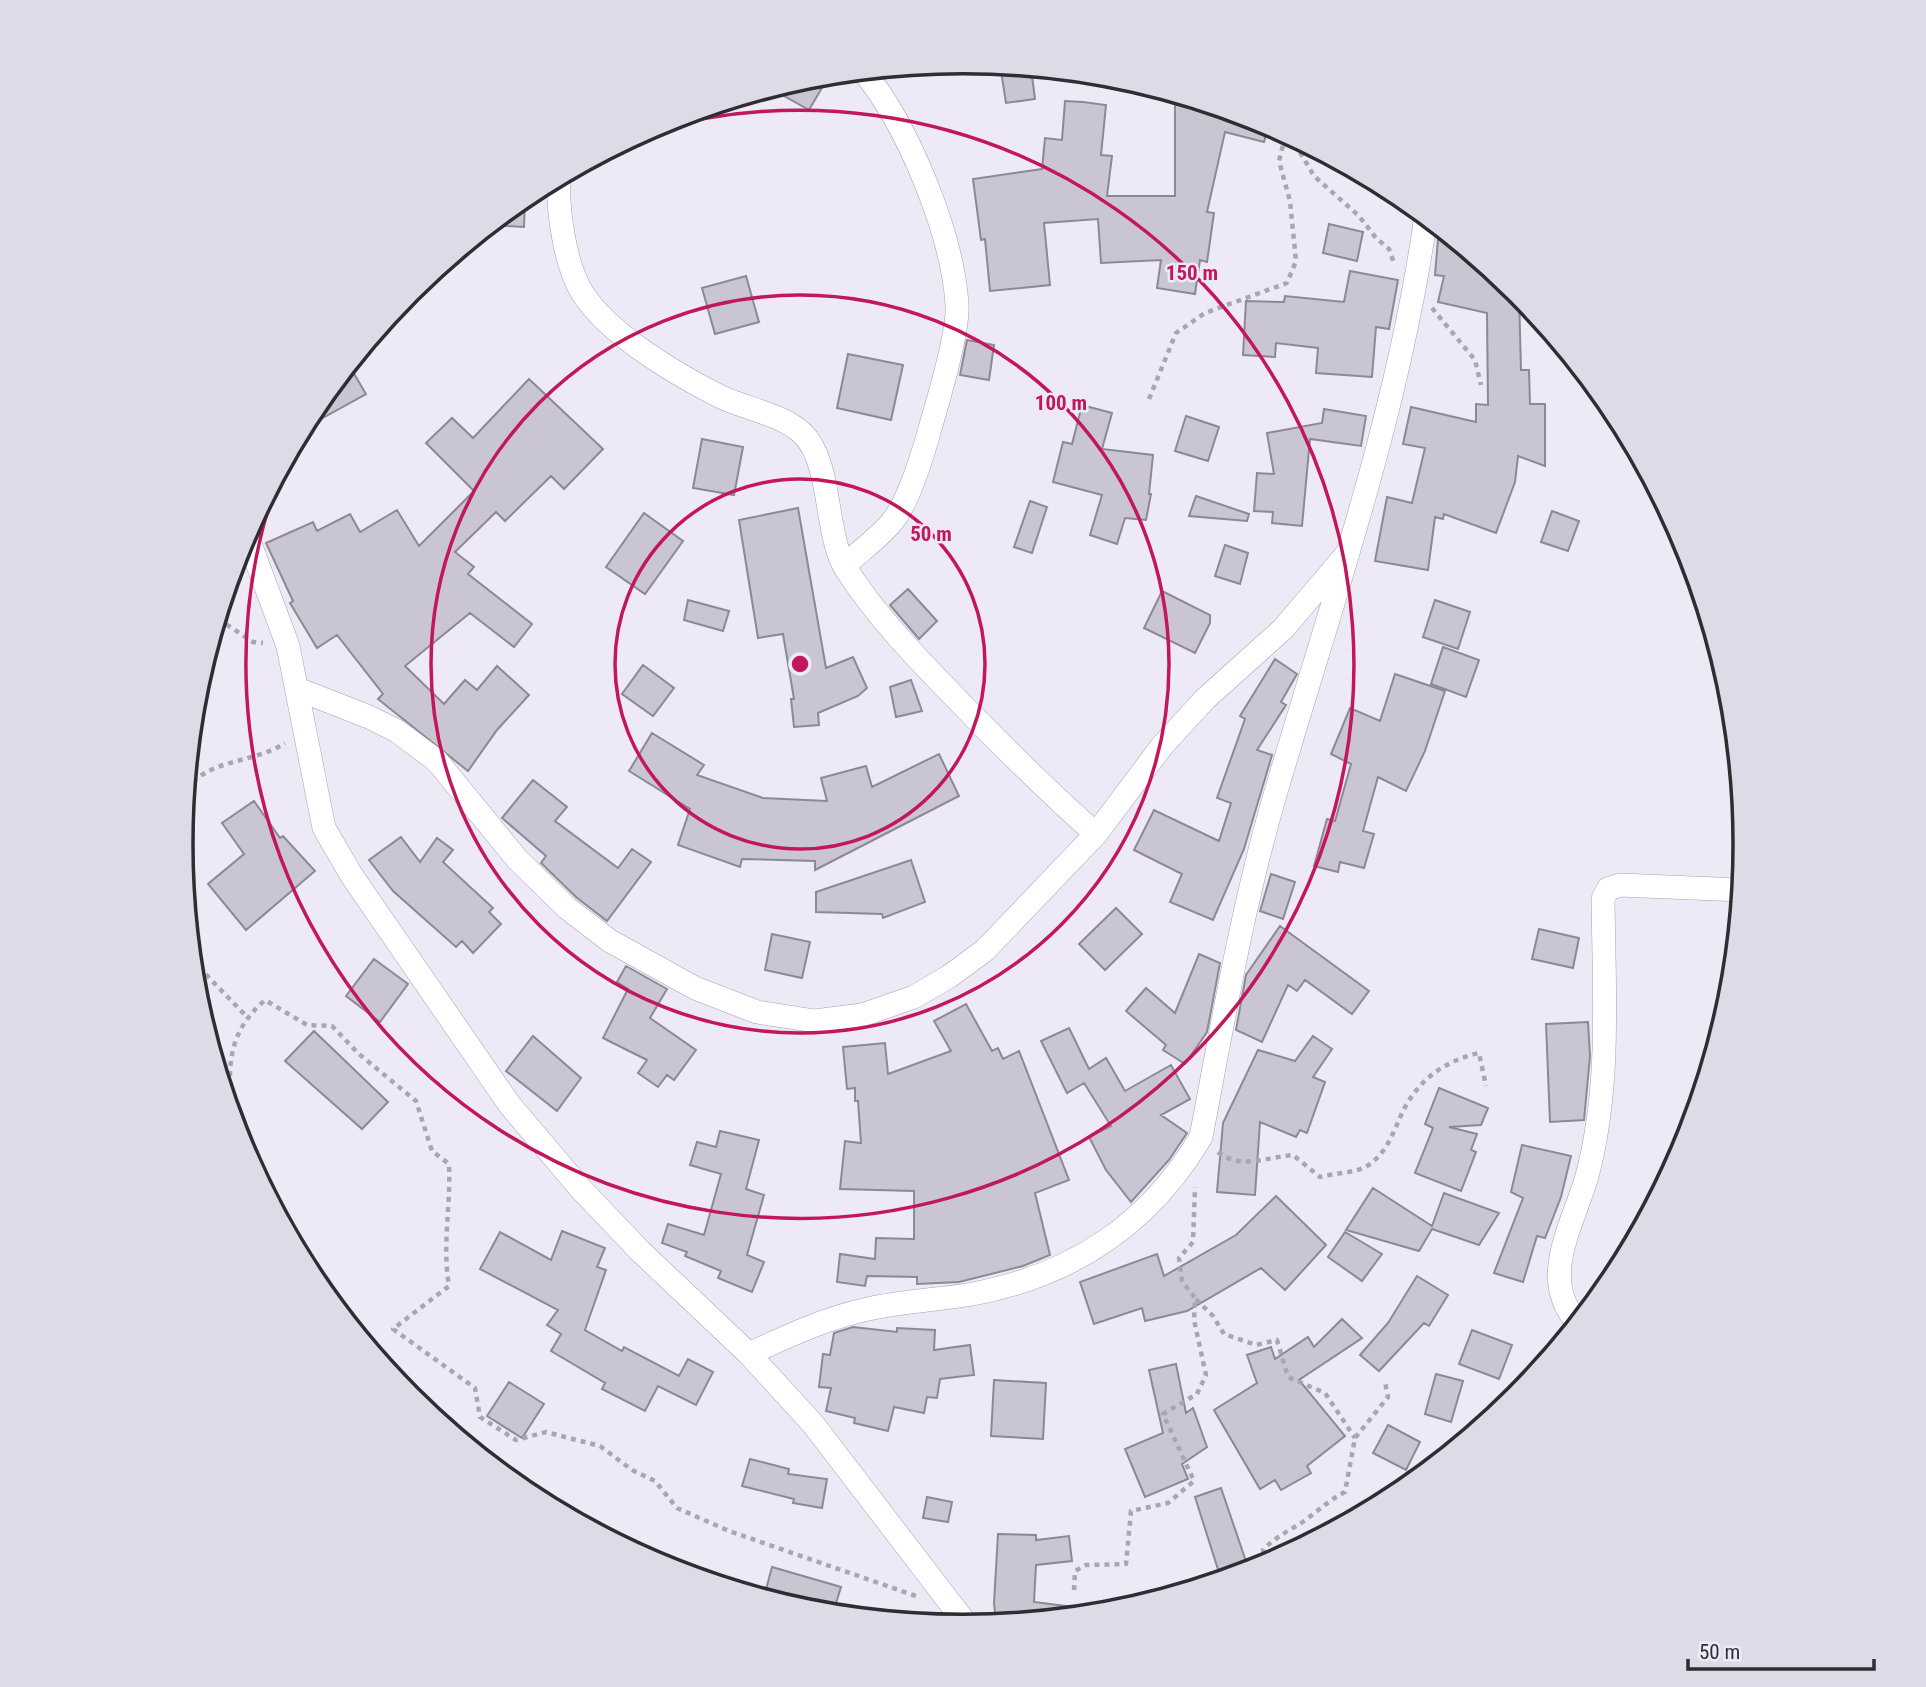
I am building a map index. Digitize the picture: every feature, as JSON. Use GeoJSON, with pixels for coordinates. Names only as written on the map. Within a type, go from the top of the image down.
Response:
{"type":"FeatureCollection","features":[{"type":"Feature","properties":{"kind":"street"},"geometry":{"type":"LineString","coordinates":[[844,566],[893,522],[922,460],[940,396],[958,308],[948,241],[923,178],[870,79]]}},
{"type":"Feature","properties":{"kind":"street"},"geometry":{"type":"LineString","coordinates":[[558,189],[557,199],[566,247],[582,293],[609,325],[658,359],[718,395],[789,424],[805,435],[815,453],[844,566],[879,616],[1015,761],[1096,834]]}},
{"type":"Feature","properties":{"kind":"street"},"geometry":{"type":"LineString","coordinates":[[749,1354],[814,1324],[868,1308],[974,1294],[1045,1276],[1111,1238],[1154,1203],[1184,1165],[1201,1137],[1242,916],[1275,796],[1352,549],[1416,288],[1424,227]]}},
{"type":"Feature","properties":{"kind":"street"},"geometry":{"type":"LineString","coordinates":[[252,549],[288,646],[300,690],[316,800],[324,828],[352,876],[509,1104],[580,1188],[640,1251],[749,1354],[813,1424],[958,1614]]}},
{"type":"Feature","properties":{"kind":"street"},"geometry":{"type":"LineString","coordinates":[[300,690],[397,731],[437,761],[517,859],[568,908],[610,940],[695,988],[757,1012],[815,1021],[862,1015],[914,997],[950,976],[985,950],[1096,834],[1162,746],[1205,699],[1283,629],[1352,549]]}},
{"type":"Feature","properties":{"kind":"street"},"geometry":{"type":"LineString","coordinates":[[1571,1315],[1560,1286],[1558,1263],[1587,1175],[1600,1101],[1604,1040],[1603,899],[1608,889],[1620,885],[1731,890]]}},
{"type":"Feature","properties":{"kind":"path"},"geometry":{"type":"LineString","coordinates":[[1149,399],[1176,333],[1205,313],[1287,283],[1296,261],[1290,201],[1279,161],[1285,144]]}},
{"type":"Feature","properties":{"kind":"path"},"geometry":{"type":"LineString","coordinates":[[1298,150],[1314,176],[1350,207],[1376,238],[1390,249],[1397,274],[1416,288],[1475,360],[1481,385]]}},
{"type":"Feature","properties":{"kind":"path"},"geometry":{"type":"LineString","coordinates":[[226,624],[253,642],[288,646]]}},
{"type":"Feature","properties":{"kind":"path"},"geometry":{"type":"LineString","coordinates":[[196,782],[220,764],[273,751],[288,741]]}},
{"type":"Feature","properties":{"kind":"path"},"geometry":{"type":"LineString","coordinates":[[205,973],[246,1016]]}},
{"type":"Feature","properties":{"kind":"path"},"geometry":{"type":"LineString","coordinates":[[228,1073],[235,1041],[246,1016],[265,1000],[307,1025],[332,1026],[368,1063],[415,1101],[432,1151],[449,1164],[451,1206],[443,1255],[449,1286],[393,1329],[475,1388],[480,1417],[516,1440],[546,1432],[600,1446],[632,1470],[655,1481],[677,1508],[729,1531],[951,1614]]}},
{"type":"Feature","properties":{"kind":"path"},"geometry":{"type":"LineString","coordinates":[[1201,1137],[1199,1147],[1218,1152],[1226,1159],[1248,1163],[1293,1155],[1320,1177],[1366,1167],[1389,1145],[1404,1110],[1424,1079],[1455,1058],[1479,1053],[1486,1086]]}},
{"type":"Feature","properties":{"kind":"path"},"geometry":{"type":"LineString","coordinates":[[1196,1176],[1193,1242],[1179,1258],[1182,1281],[1213,1316],[1224,1334],[1256,1345],[1277,1340],[1288,1377],[1325,1393],[1355,1438]]}},
{"type":"Feature","properties":{"kind":"path"},"geometry":{"type":"LineString","coordinates":[[1074,1590],[1074,1571],[1086,1565],[1126,1564],[1131,1511],[1168,1503],[1195,1481],[1163,1414],[1197,1394],[1206,1375],[1194,1320],[1195,1298]]}},
{"type":"Feature","properties":{"kind":"path"},"geometry":{"type":"LineString","coordinates":[[1264,1552],[1275,1537],[1345,1492],[1355,1438],[1388,1397],[1385,1382]]}},
{"type":"Feature","properties":{"kind":"building"},"geometry":{"type":"Polygon","coordinates":[[[1002,75],[1032,77],[1035,99],[1006,103],[1002,75]]]}},
{"type":"Feature","properties":{"kind":"building"},"geometry":{"type":"Polygon","coordinates":[[[823,86],[809,110],[783,95],[823,86]]]}},
{"type":"Feature","properties":{"kind":"building"},"geometry":{"type":"Polygon","coordinates":[[[1065,101],[1106,105],[1101,155],[1112,156],[1107,196],[1175,196],[1175,104],[1211,114],[1266,136],[1264,142],[1225,132],[1207,212],[1214,213],[1207,262],[1200,260],[1195,294],[1157,288],[1161,260],[1101,263],[1098,219],[1044,223],[1050,285],[990,291],[985,239],[981,240],[973,179],[1042,169],[1045,138],[1062,140],[1065,101]]]}},
{"type":"Feature","properties":{"kind":"building"},"geometry":{"type":"Polygon","coordinates":[[[525,211],[524,227],[504,226],[525,211]]]}},
{"type":"Feature","properties":{"kind":"building"},"geometry":{"type":"Polygon","coordinates":[[[1329,224],[1363,232],[1357,261],[1323,253],[1329,224]]]}},
{"type":"Feature","properties":{"kind":"building"},"geometry":{"type":"Polygon","coordinates":[[[1438,238],[1471,265],[1519,312],[1521,370],[1529,370],[1530,404],[1545,404],[1545,466],[1518,456],[1515,482],[1496,533],[1444,514],[1443,519],[1435,517],[1428,570],[1375,561],[1387,497],[1412,503],[1425,448],[1403,444],[1411,407],[1476,422],[1476,404],[1488,405],[1487,313],[1438,302],[1444,276],[1435,275],[1438,238]]]}},
{"type":"Feature","properties":{"kind":"building"},"geometry":{"type":"Polygon","coordinates":[[[1350,271],[1398,280],[1389,329],[1376,327],[1372,377],[1316,373],[1318,348],[1276,343],[1275,357],[1243,355],[1246,301],[1284,302],[1285,296],[1344,302],[1350,271]]]}},
{"type":"Feature","properties":{"kind":"building"},"geometry":{"type":"Polygon","coordinates":[[[746,276],[759,322],[715,334],[702,288],[746,276]]]}},
{"type":"Feature","properties":{"kind":"building"},"geometry":{"type":"Polygon","coordinates":[[[967,340],[994,345],[989,380],[960,375],[967,340]]]}},
{"type":"Feature","properties":{"kind":"building"},"geometry":{"type":"Polygon","coordinates":[[[848,354],[903,365],[891,420],[837,408],[848,354]]]}},
{"type":"Feature","properties":{"kind":"building"},"geometry":{"type":"Polygon","coordinates":[[[354,373],[366,394],[321,419],[354,373]]]}},
{"type":"Feature","properties":{"kind":"building"},"geometry":{"type":"Polygon","coordinates":[[[529,379],[603,449],[564,489],[551,476],[505,521],[496,512],[455,552],[474,567],[468,574],[532,624],[514,647],[470,613],[405,666],[444,704],[465,680],[477,690],[497,666],[529,695],[497,730],[468,771],[378,699],[383,694],[337,635],[317,648],[290,603],[293,601],[266,543],[313,522],[317,531],[350,514],[360,532],[397,510],[419,546],[474,491],[426,443],[452,418],[473,438],[529,379]]]}},
{"type":"Feature","properties":{"kind":"building"},"geometry":{"type":"Polygon","coordinates":[[[1082,405],[1112,413],[1102,449],[1153,455],[1151,494],[1146,520],[1125,518],[1117,544],[1090,535],[1102,495],[1053,482],[1063,442],[1072,444],[1082,405]]]}},
{"type":"Feature","properties":{"kind":"building"},"geometry":{"type":"Polygon","coordinates":[[[1324,409],[1366,416],[1361,446],[1310,439],[1302,526],[1272,523],[1273,512],[1254,511],[1257,473],[1274,474],[1267,433],[1322,423],[1324,409]]]}},
{"type":"Feature","properties":{"kind":"building"},"geometry":{"type":"Polygon","coordinates":[[[1186,416],[1219,427],[1208,461],[1175,451],[1186,416]]]}},
{"type":"Feature","properties":{"kind":"building"},"geometry":{"type":"Polygon","coordinates":[[[702,439],[743,447],[734,495],[693,488],[702,439]]]}},
{"type":"Feature","properties":{"kind":"building"},"geometry":{"type":"Polygon","coordinates":[[[1196,496],[1249,514],[1247,521],[1189,516],[1196,496]]]}},
{"type":"Feature","properties":{"kind":"building"},"geometry":{"type":"Polygon","coordinates":[[[1030,501],[1047,507],[1032,553],[1014,547],[1030,501]]]}},
{"type":"Feature","properties":{"kind":"building"},"geometry":{"type":"Polygon","coordinates":[[[798,508],[826,668],[853,657],[867,688],[858,696],[818,713],[819,725],[794,727],[791,699],[794,699],[783,634],[758,638],[739,520],[798,508]]]}},
{"type":"Feature","properties":{"kind":"building"},"geometry":{"type":"Polygon","coordinates":[[[1552,511],[1579,521],[1568,551],[1541,542],[1552,511]]]}},
{"type":"Feature","properties":{"kind":"building"},"geometry":{"type":"Polygon","coordinates":[[[644,513],[683,541],[645,594],[606,567],[644,513]]]}},
{"type":"Feature","properties":{"kind":"building"},"geometry":{"type":"Polygon","coordinates":[[[1225,545],[1248,553],[1240,584],[1215,576],[1225,545]]]}},
{"type":"Feature","properties":{"kind":"building"},"geometry":{"type":"Polygon","coordinates":[[[908,589],[937,621],[919,639],[890,605],[908,589]]]}},
{"type":"Feature","properties":{"kind":"building"},"geometry":{"type":"Polygon","coordinates":[[[1162,591],[1210,615],[1210,623],[1195,653],[1144,628],[1162,591]]]}},
{"type":"Feature","properties":{"kind":"building"},"geometry":{"type":"Polygon","coordinates":[[[688,600],[729,611],[723,631],[684,620],[688,600]]]}},
{"type":"Feature","properties":{"kind":"building"},"geometry":{"type":"Polygon","coordinates":[[[1435,600],[1470,612],[1458,649],[1423,637],[1435,600]]]}},
{"type":"Feature","properties":{"kind":"building"},"geometry":{"type":"Polygon","coordinates":[[[1443,647],[1479,660],[1466,697],[1431,684],[1443,647]]]}},
{"type":"Feature","properties":{"kind":"building"},"geometry":{"type":"Polygon","coordinates":[[[1275,659],[1297,674],[1281,702],[1286,705],[1257,750],[1272,755],[1244,849],[1213,920],[1170,902],[1182,874],[1134,850],[1154,810],[1219,841],[1231,803],[1217,798],[1245,719],[1240,716],[1275,659]]]}},
{"type":"Feature","properties":{"kind":"building"},"geometry":{"type":"Polygon","coordinates":[[[643,665],[674,688],[653,716],[622,694],[643,665]]]}},
{"type":"Feature","properties":{"kind":"building"},"geometry":{"type":"Polygon","coordinates":[[[1395,674],[1445,691],[1425,751],[1406,791],[1378,777],[1363,831],[1374,834],[1364,868],[1340,862],[1338,872],[1314,866],[1327,819],[1335,821],[1351,764],[1331,754],[1350,708],[1380,721],[1395,674]]]}},
{"type":"Feature","properties":{"kind":"building"},"geometry":{"type":"Polygon","coordinates":[[[911,680],[922,711],[896,717],[890,687],[911,680]]]}},
{"type":"Feature","properties":{"kind":"building"},"geometry":{"type":"Polygon","coordinates":[[[652,733],[704,765],[697,775],[763,798],[827,801],[821,778],[866,766],[872,787],[939,754],[959,796],[815,870],[815,861],[742,859],[740,867],[678,845],[690,809],[629,771],[652,733]]]}},
{"type":"Feature","properties":{"kind":"building"},"geometry":{"type":"Polygon","coordinates":[[[533,780],[567,807],[555,821],[618,868],[632,849],[651,862],[607,921],[576,897],[541,863],[546,856],[502,818],[533,780]]]}},
{"type":"Feature","properties":{"kind":"building"},"geometry":{"type":"Polygon","coordinates":[[[254,801],[280,838],[283,836],[315,871],[246,930],[208,884],[244,854],[222,823],[254,801]]]}},
{"type":"Feature","properties":{"kind":"building"},"geometry":{"type":"Polygon","coordinates":[[[401,837],[420,862],[437,838],[453,850],[443,862],[493,908],[489,912],[501,924],[473,953],[462,941],[456,947],[393,891],[369,860],[401,837]]]}},
{"type":"Feature","properties":{"kind":"building"},"geometry":{"type":"Polygon","coordinates":[[[911,860],[925,902],[883,918],[882,914],[816,912],[816,892],[911,860]]]}},
{"type":"Feature","properties":{"kind":"building"},"geometry":{"type":"Polygon","coordinates":[[[1271,874],[1295,882],[1283,919],[1260,911],[1271,874]]]}},
{"type":"Feature","properties":{"kind":"building"},"geometry":{"type":"Polygon","coordinates":[[[1116,908],[1142,934],[1105,970],[1079,944],[1116,908]]]}},
{"type":"Feature","properties":{"kind":"building"},"geometry":{"type":"Polygon","coordinates":[[[1280,926],[1369,991],[1352,1014],[1305,980],[1297,991],[1288,985],[1262,1042],[1236,1030],[1246,975],[1280,926]]]}},
{"type":"Feature","properties":{"kind":"building"},"geometry":{"type":"Polygon","coordinates":[[[1539,929],[1579,938],[1573,968],[1532,959],[1539,929]]]}},
{"type":"Feature","properties":{"kind":"building"},"geometry":{"type":"Polygon","coordinates":[[[772,934],[810,942],[802,978],[765,970],[772,934]]]}},
{"type":"Feature","properties":{"kind":"building"},"geometry":{"type":"Polygon","coordinates":[[[1199,954],[1220,963],[1207,1032],[1185,1064],[1163,1050],[1166,1045],[1126,1011],[1146,988],[1175,1013],[1199,954]]]}},
{"type":"Feature","properties":{"kind":"building"},"geometry":{"type":"Polygon","coordinates":[[[374,959],[408,984],[380,1022],[346,996],[374,959]]]}},
{"type":"Feature","properties":{"kind":"building"},"geometry":{"type":"Polygon","coordinates":[[[626,966],[667,989],[650,1018],[696,1050],[674,1080],[667,1075],[658,1087],[638,1073],[647,1060],[603,1038],[628,989],[617,982],[626,966]]]}},
{"type":"Feature","properties":{"kind":"building"},"geometry":{"type":"Polygon","coordinates":[[[966,1004],[992,1051],[998,1048],[1003,1059],[1019,1051],[1069,1180],[1035,1193],[1050,1255],[1023,1266],[959,1282],[917,1284],[917,1277],[867,1276],[865,1286],[837,1282],[840,1254],[875,1259],[876,1238],[914,1239],[914,1191],[840,1189],[845,1141],[861,1143],[858,1101],[855,1101],[855,1088],[847,1089],[843,1047],[885,1043],[888,1074],[951,1051],[934,1021],[966,1004]]]}},
{"type":"Feature","properties":{"kind":"building"},"geometry":{"type":"Polygon","coordinates":[[[1588,1022],[1590,1056],[1584,1120],[1550,1122],[1546,1024],[1588,1022]]]}},
{"type":"Feature","properties":{"kind":"building"},"geometry":{"type":"Polygon","coordinates":[[[1069,1028],[1089,1069],[1106,1058],[1125,1091],[1171,1065],[1190,1099],[1161,1115],[1187,1133],[1169,1160],[1131,1202],[1106,1170],[1089,1137],[1111,1126],[1084,1083],[1067,1093],[1041,1041],[1069,1028]]]}},
{"type":"Feature","properties":{"kind":"building"},"geometry":{"type":"Polygon","coordinates":[[[314,1031],[388,1102],[362,1129],[285,1061],[314,1031]]]}},
{"type":"Feature","properties":{"kind":"building"},"geometry":{"type":"Polygon","coordinates":[[[533,1036],[581,1078],[557,1111],[506,1071],[533,1036]]]}},
{"type":"Feature","properties":{"kind":"building"},"geometry":{"type":"Polygon","coordinates":[[[1313,1036],[1332,1049],[1313,1077],[1325,1082],[1307,1133],[1300,1130],[1296,1137],[1260,1122],[1255,1195],[1217,1192],[1223,1123],[1258,1050],[1295,1061],[1313,1036]]]}},
{"type":"Feature","properties":{"kind":"building"},"geometry":{"type":"Polygon","coordinates":[[[1439,1088],[1488,1108],[1481,1125],[1449,1127],[1477,1134],[1471,1150],[1476,1152],[1461,1191],[1415,1173],[1433,1128],[1425,1124],[1439,1088]]]}},
{"type":"Feature","properties":{"kind":"building"},"geometry":{"type":"Polygon","coordinates":[[[720,1131],[759,1140],[746,1189],[764,1195],[747,1255],[764,1262],[752,1292],[718,1278],[721,1271],[685,1256],[687,1252],[662,1243],[668,1224],[704,1235],[721,1174],[690,1165],[697,1142],[716,1147],[720,1131]]]}},
{"type":"Feature","properties":{"kind":"building"},"geometry":{"type":"Polygon","coordinates":[[[1522,1145],[1571,1156],[1561,1197],[1545,1238],[1537,1236],[1523,1282],[1494,1273],[1523,1198],[1511,1192],[1522,1145]]]}},
{"type":"Feature","properties":{"kind":"building"},"geometry":{"type":"Polygon","coordinates":[[[1373,1188],[1432,1226],[1444,1193],[1499,1213],[1479,1245],[1432,1229],[1419,1251],[1346,1230],[1373,1188]]]}},
{"type":"Feature","properties":{"kind":"building"},"geometry":{"type":"Polygon","coordinates":[[[1276,1196],[1326,1245],[1285,1290],[1261,1268],[1187,1311],[1145,1321],[1142,1308],[1094,1324],[1080,1282],[1157,1254],[1164,1276],[1236,1235],[1276,1196]]]}},
{"type":"Feature","properties":{"kind":"building"},"geometry":{"type":"Polygon","coordinates":[[[562,1231],[605,1248],[597,1267],[606,1270],[585,1330],[622,1351],[624,1347],[679,1376],[688,1359],[713,1372],[696,1405],[658,1386],[645,1411],[602,1389],[605,1383],[551,1351],[561,1334],[547,1325],[558,1310],[480,1269],[500,1232],[551,1260],[562,1231]]]}},
{"type":"Feature","properties":{"kind":"building"},"geometry":{"type":"Polygon","coordinates":[[[1345,1232],[1382,1254],[1362,1281],[1328,1257],[1345,1232]]]}},
{"type":"Feature","properties":{"kind":"building"},"geometry":{"type":"Polygon","coordinates":[[[1417,1276],[1448,1295],[1429,1326],[1424,1323],[1379,1371],[1360,1355],[1388,1323],[1417,1276]]]}},
{"type":"Feature","properties":{"kind":"building"},"geometry":{"type":"Polygon","coordinates":[[[1342,1319],[1362,1338],[1299,1380],[1345,1436],[1307,1466],[1311,1473],[1281,1490],[1275,1480],[1260,1489],[1214,1410],[1257,1383],[1247,1355],[1271,1347],[1275,1359],[1308,1337],[1314,1347],[1342,1319]]]}},
{"type":"Feature","properties":{"kind":"building"},"geometry":{"type":"Polygon","coordinates":[[[853,1327],[897,1332],[897,1328],[935,1330],[934,1350],[970,1345],[974,1375],[940,1379],[937,1398],[927,1397],[924,1413],[894,1407],[888,1431],[854,1423],[855,1418],[826,1411],[831,1388],[819,1387],[823,1354],[830,1355],[834,1333],[853,1327]]]}},
{"type":"Feature","properties":{"kind":"building"},"geometry":{"type":"Polygon","coordinates":[[[1472,1330],[1512,1345],[1499,1379],[1459,1364],[1472,1330]]]}},
{"type":"Feature","properties":{"kind":"building"},"geometry":{"type":"Polygon","coordinates":[[[1176,1364],[1186,1413],[1193,1408],[1207,1447],[1182,1464],[1188,1479],[1145,1497],[1125,1449],[1163,1433],[1149,1370],[1176,1364]]]}},
{"type":"Feature","properties":{"kind":"building"},"geometry":{"type":"Polygon","coordinates":[[[1436,1374],[1463,1381],[1451,1422],[1425,1414],[1436,1374]]]}},
{"type":"Feature","properties":{"kind":"building"},"geometry":{"type":"Polygon","coordinates":[[[994,1380],[1046,1383],[1043,1439],[991,1436],[994,1380]]]}},
{"type":"Feature","properties":{"kind":"building"},"geometry":{"type":"Polygon","coordinates":[[[509,1382],[544,1404],[522,1438],[487,1416],[509,1382]]]}},
{"type":"Feature","properties":{"kind":"building"},"geometry":{"type":"Polygon","coordinates":[[[1388,1425],[1420,1442],[1406,1470],[1373,1453],[1388,1425]]]}},
{"type":"Feature","properties":{"kind":"building"},"geometry":{"type":"Polygon","coordinates":[[[750,1459],[789,1469],[788,1474],[827,1479],[822,1508],[793,1503],[794,1499],[742,1486],[750,1459]]]}},
{"type":"Feature","properties":{"kind":"building"},"geometry":{"type":"Polygon","coordinates":[[[1221,1488],[1246,1560],[1218,1570],[1195,1497],[1221,1488]]]}},
{"type":"Feature","properties":{"kind":"building"},"geometry":{"type":"Polygon","coordinates":[[[927,1497],[952,1502],[948,1522],[923,1518],[927,1497]]]}},
{"type":"Feature","properties":{"kind":"building"},"geometry":{"type":"Polygon","coordinates":[[[998,1534],[1036,1535],[1036,1540],[1069,1536],[1072,1561],[1036,1565],[1034,1602],[1068,1606],[995,1613],[998,1534]]]}},
{"type":"Feature","properties":{"kind":"building"},"geometry":{"type":"Polygon","coordinates":[[[772,1567],[841,1587],[836,1603],[767,1588],[772,1567]]]}}]}
